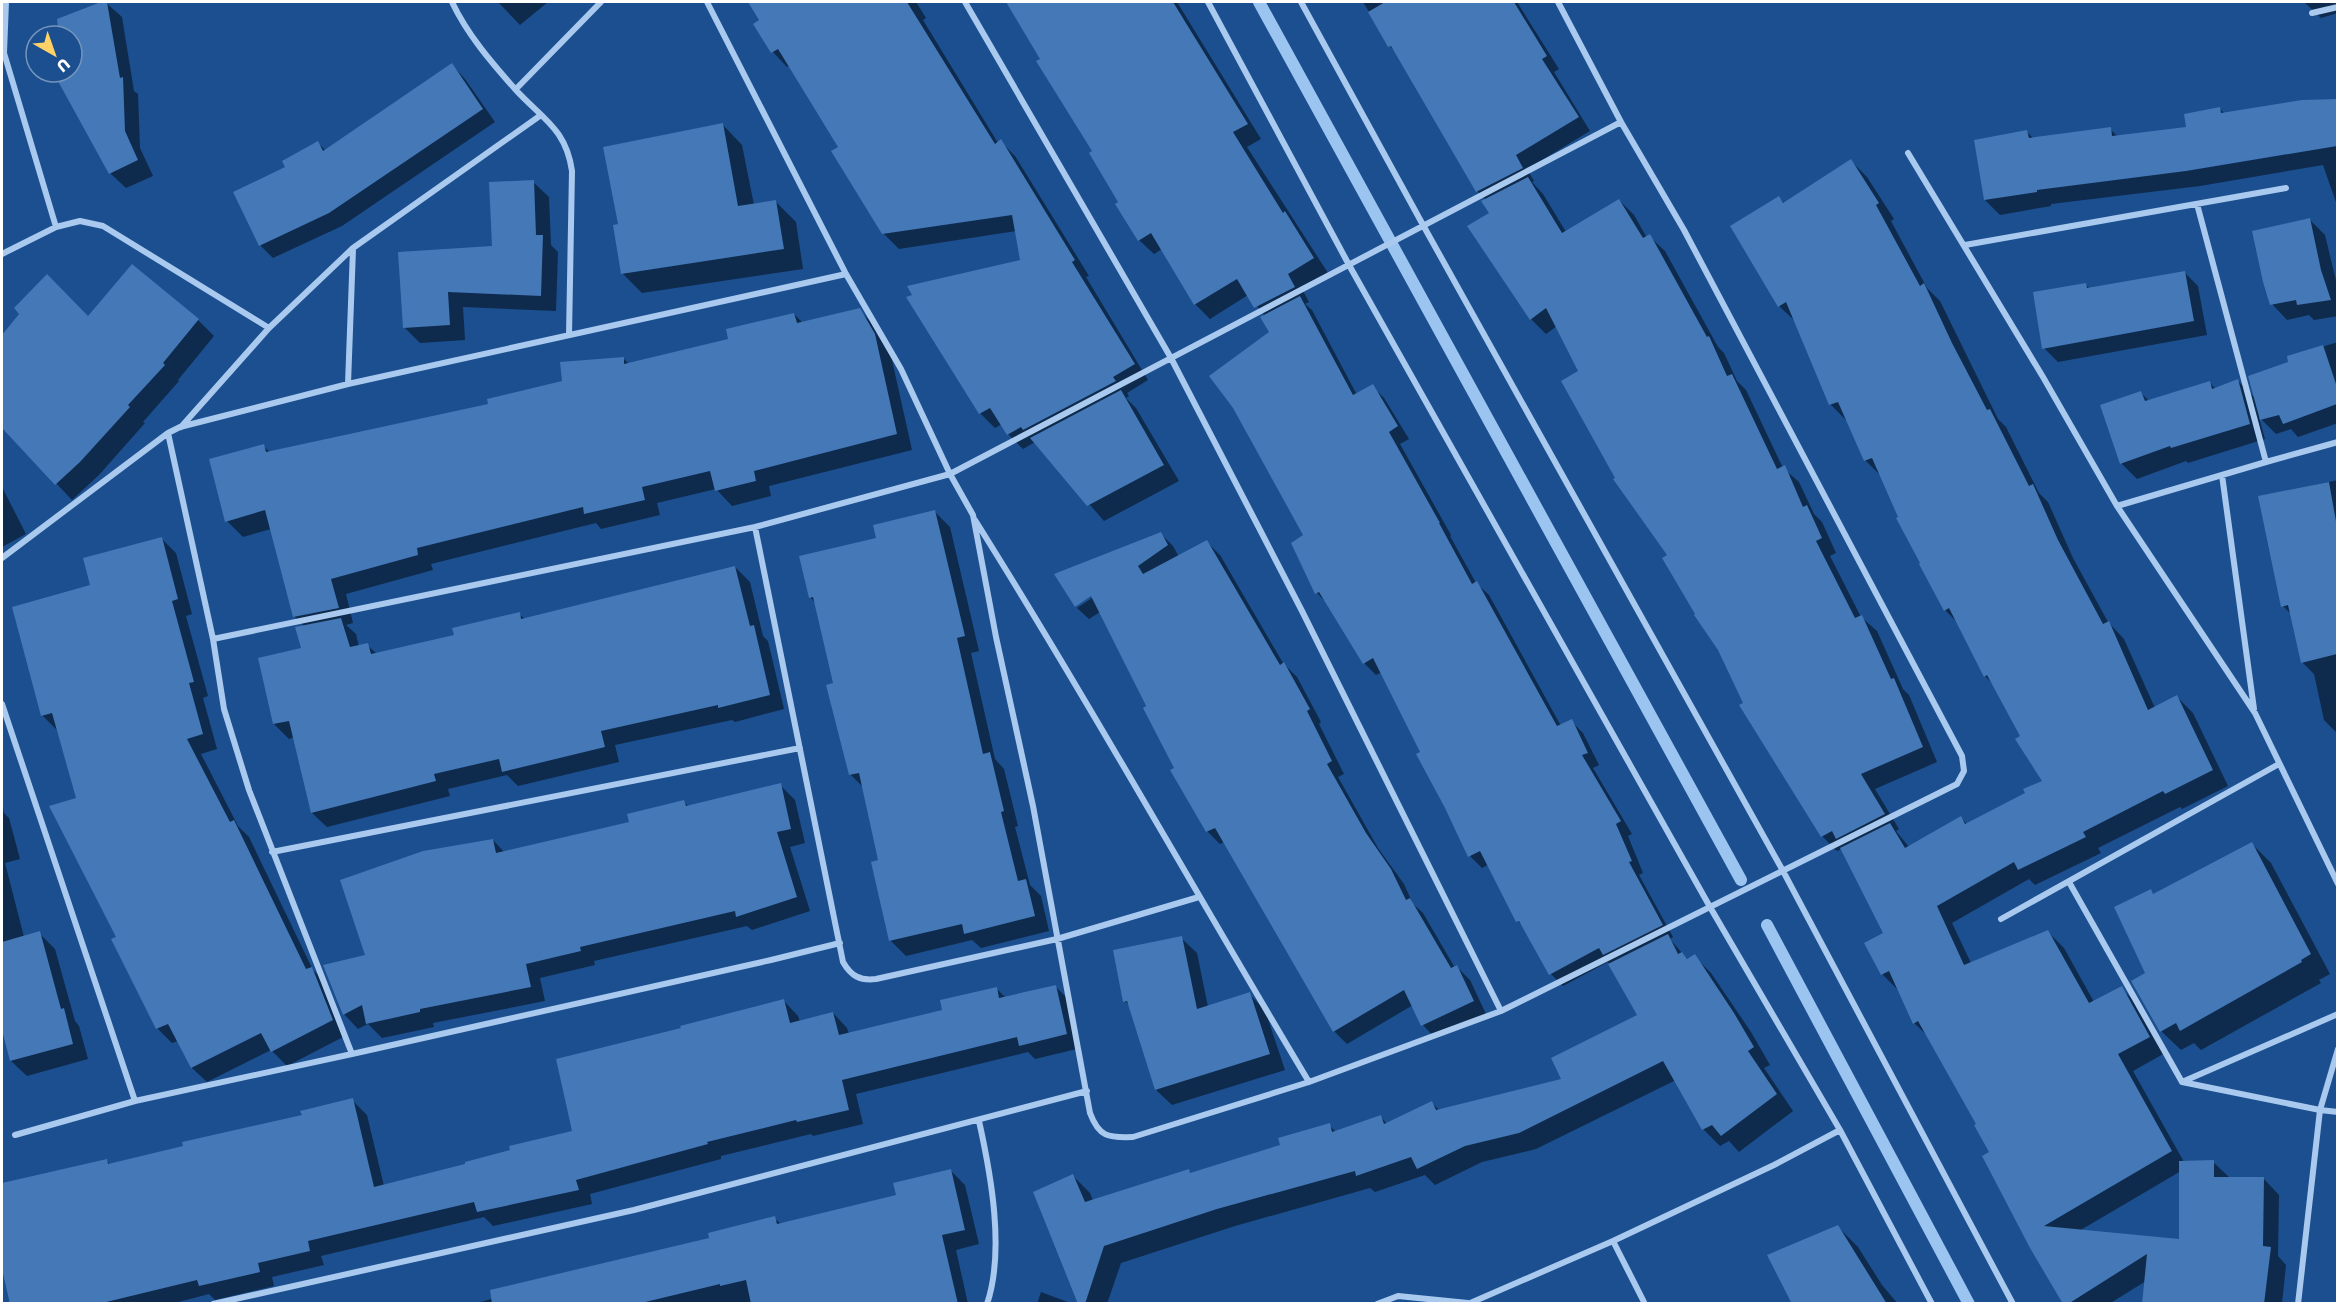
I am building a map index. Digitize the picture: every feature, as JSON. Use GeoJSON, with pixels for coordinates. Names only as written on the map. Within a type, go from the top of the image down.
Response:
{"type":"FeatureCollection","features":[{"type":"Feature","properties":{"kind":"street"},"geometry":{"type":"LineString","coordinates":[[6,2],[3,54],[56,227]]}},
{"type":"Feature","properties":{"kind":"street"},"geometry":{"type":"LineString","coordinates":[[452,2],[460,19],[481,48],[565,141],[570,155],[572,171],[569,335]]}},
{"type":"Feature","properties":{"kind":"street"},"geometry":{"type":"LineString","coordinates":[[516,89],[601,2]]}},
{"type":"Feature","properties":{"kind":"street"},"geometry":{"type":"LineString","coordinates":[[707,2],[846,274],[901,369],[950,474],[1309,1082]]}},
{"type":"Feature","properties":{"kind":"street"},"geometry":{"type":"LineString","coordinates":[[964,2],[1171,358],[1302,611],[1501,1011]]}},
{"type":"Feature","properties":{"kind":"street"},"geometry":{"type":"LineString","coordinates":[[1208,2],[1349,265],[1710,907],[1840,1130],[1932,1304]]}},
{"type":"Feature","properties":{"kind":"street"},"geometry":{"type":"LineString","coordinates":[[1301,2],[1783,871],[2013,1304]]}},
{"type":"Feature","properties":{"kind":"street"},"geometry":{"type":"LineString","coordinates":[[973,515],[996,637],[1033,807],[1090,1113],[1096,1128],[1117,1138],[1133,1137],[1309,1082],[1501,1011],[1957,784],[1964,771],[1962,756],[1684,230],[1621,122],[1558,2]]}},
{"type":"Feature","properties":{"kind":"street"},"geometry":{"type":"LineString","coordinates":[[2312,13],[2337,7]]}},
{"type":"Feature","properties":{"kind":"street"},"geometry":{"type":"LineString","coordinates":[[180,427],[269,328],[353,248],[541,115]]}},
{"type":"Feature","properties":{"kind":"street"},"geometry":{"type":"LineString","coordinates":[[213,639],[755,527],[950,474],[1621,122]]}},
{"type":"Feature","properties":{"kind":"street"},"geometry":{"type":"LineString","coordinates":[[1908,153],[1965,245],[2117,506],[2255,712],[2337,884]]}},
{"type":"Feature","properties":{"kind":"street"},"geometry":{"type":"LineString","coordinates":[[1965,245],[2286,188]]}},
{"type":"Feature","properties":{"kind":"street"},"geometry":{"type":"LineString","coordinates":[[2197,204],[2266,462]]}},
{"type":"Feature","properties":{"kind":"street"},"geometry":{"type":"LineString","coordinates":[[2,254],[56,227],[80,221],[102,226],[269,328]]}},
{"type":"Feature","properties":{"kind":"street"},"geometry":{"type":"LineString","coordinates":[[348,384],[353,248]]}},
{"type":"Feature","properties":{"kind":"street"},"geometry":{"type":"LineString","coordinates":[[2,558],[168,433],[180,427],[348,384],[846,274]]}},
{"type":"Feature","properties":{"kind":"street"},"geometry":{"type":"LineString","coordinates":[[168,433],[213,639],[224,709],[249,790],[272,852],[352,1054]]}},
{"type":"Feature","properties":{"kind":"street"},"geometry":{"type":"LineString","coordinates":[[2117,506],[2337,442]]}},
{"type":"Feature","properties":{"kind":"street"},"geometry":{"type":"LineString","coordinates":[[2222,475],[2255,712]]}},
{"type":"Feature","properties":{"kind":"street"},"geometry":{"type":"LineString","coordinates":[[755,527],[843,962],[855,976],[864,980],[1057,939],[1199,897]]}},
{"type":"Feature","properties":{"kind":"street"},"geometry":{"type":"LineString","coordinates":[[2,704],[135,1101]]}},
{"type":"Feature","properties":{"kind":"street"},"geometry":{"type":"LineString","coordinates":[[272,852],[800,748]]}},
{"type":"Feature","properties":{"kind":"street"},"geometry":{"type":"LineString","coordinates":[[2001,920],[2279,764]]}},
{"type":"Feature","properties":{"kind":"street"},"geometry":{"type":"LineString","coordinates":[[2069,882],[2182,1082],[2337,1112]]}},
{"type":"Feature","properties":{"kind":"street"},"geometry":{"type":"LineString","coordinates":[[15,1135],[135,1101],[840,943]]}},
{"type":"Feature","properties":{"kind":"street"},"geometry":{"type":"LineString","coordinates":[[2182,1082],[2337,1014]]}},
{"type":"Feature","properties":{"kind":"street"},"geometry":{"type":"LineString","coordinates":[[2298,1304],[2320,1110],[2337,1049]]}},
{"type":"Feature","properties":{"kind":"street"},"geometry":{"type":"LineString","coordinates":[[213,1304],[634,1210],[1087,1091]]}},
{"type":"Feature","properties":{"kind":"street"},"geometry":{"type":"LineString","coordinates":[[979,1121],[997,1242],[987,1304]]}},
{"type":"Feature","properties":{"kind":"street"},"geometry":{"type":"LineString","coordinates":[[1377,1304],[1398,1296],[1468,1303],[1613,1241],[1774,1165],[1840,1130]]}},
{"type":"Feature","properties":{"kind":"street"},"geometry":{"type":"LineString","coordinates":[[1613,1241],[1645,1304]]}},
{"type":"Feature","properties":{"kind":"building"},"geometry":{"type":"Polygon","coordinates":[[[101,2],[107,2],[120,78],[123,77],[125,131],[138,160],[109,174],[60,84],[84,84],[84,24],[58,24],[57,19],[101,2]]]}},
{"type":"Feature","properties":{"kind":"building"},"geometry":{"type":"Polygon","coordinates":[[[748,2],[907,2],[995,144],[1001,139],[1075,260],[1072,262],[1135,364],[1113,377],[1116,381],[1023,430],[1021,427],[1007,435],[990,408],[979,414],[906,297],[912,295],[907,286],[1020,260],[1012,215],[882,234],[831,151],[838,147],[778,49],[771,53],[753,24],[759,20],[748,2]]]}},
{"type":"Feature","properties":{"kind":"building"},"geometry":{"type":"Polygon","coordinates":[[[1006,2],[1173,2],[1248,124],[1233,132],[1314,258],[1288,274],[1295,287],[1254,308],[1237,279],[1194,305],[1151,233],[1138,241],[1115,204],[1118,202],[1089,153],[1092,151],[1036,61],[1040,59],[1006,2]]]}},
{"type":"Feature","properties":{"kind":"building"},"geometry":{"type":"Polygon","coordinates":[[[1385,2],[1514,2],[1547,56],[1542,59],[1579,117],[1516,155],[1523,168],[1476,192],[1391,46],[1388,47],[1368,12],[1385,2]]]}},
{"type":"Feature","properties":{"kind":"building"},"geometry":{"type":"Polygon","coordinates":[[[452,63],[483,109],[329,213],[259,246],[233,192],[285,167],[282,161],[318,141],[323,151],[452,63]]]}},
{"type":"Feature","properties":{"kind":"building"},"geometry":{"type":"Polygon","coordinates":[[[2337,99],[2337,146],[2186,171],[2037,190],[2037,192],[1984,200],[1974,140],[2027,130],[2029,138],[2111,127],[2112,136],[2186,127],[2184,114],[2220,107],[2221,113],[2302,100],[2337,99]]]}},
{"type":"Feature","properties":{"kind":"building"},"geometry":{"type":"Polygon","coordinates":[[[723,123],[738,206],[776,200],[784,249],[621,274],[613,225],[618,224],[603,147],[723,123]]]}},
{"type":"Feature","properties":{"kind":"building"},"geometry":{"type":"Polygon","coordinates":[[[1851,159],[1879,203],[1876,205],[1920,286],[1924,283],[1952,343],[1987,410],[1990,409],[2029,486],[2033,484],[2058,540],[2103,624],[2109,621],[2148,710],[2177,695],[2213,770],[2165,794],[2163,791],[2083,832],[2086,837],[2018,870],[2014,862],[1937,906],[1964,965],[2048,930],[2089,1003],[2122,986],[2150,1037],[2118,1054],[2172,1151],[2044,1226],[2179,1239],[2179,1161],[2214,1160],[2214,1177],[2264,1177],[2263,1246],[2271,1247],[2264,1304],[2142,1304],[2147,1254],[2068,1304],[2063,1304],[2030,1248],[1982,1156],[1989,1152],[1974,1125],[1976,1124],[1918,1021],[1913,1024],[1889,971],[1881,975],[1864,943],[1883,933],[1840,848],[1890,823],[1905,848],[1961,816],[1965,824],[2025,793],[2023,789],[2042,781],[2015,739],[2020,736],[1987,675],[1984,677],[1949,608],[1944,611],[1919,564],[1896,518],[1898,517],[1872,458],[1864,461],[1838,402],[1829,405],[1786,302],[1778,307],[1730,226],[1779,196],[1783,203],[1851,159]]]}},
{"type":"Feature","properties":{"kind":"building"},"geometry":{"type":"Polygon","coordinates":[[[1528,177],[1562,233],[1619,199],[1643,238],[1650,234],[1707,337],[1709,336],[1727,376],[1732,374],[1777,469],[1785,465],[1803,507],[1807,505],[1822,538],[1816,541],[1855,618],[1862,615],[1891,679],[1894,678],[1923,747],[1861,774],[1885,814],[1836,839],[1832,831],[1821,837],[1739,705],[1743,703],[1718,650],[1694,615],[1662,558],[1667,555],[1613,479],[1615,478],[1561,381],[1578,371],[1546,308],[1530,320],[1467,226],[1489,213],[1481,201],[1528,177]]]}},
{"type":"Feature","properties":{"kind":"building"},"geometry":{"type":"Polygon","coordinates":[[[534,180],[536,235],[543,235],[541,296],[448,292],[450,325],[403,328],[398,252],[492,246],[489,182],[534,180]]]}},
{"type":"Feature","properties":{"kind":"building"},"geometry":{"type":"Polygon","coordinates":[[[2310,218],[2321,270],[2331,300],[2297,305],[2296,300],[2270,305],[2252,231],[2310,218]]]}},
{"type":"Feature","properties":{"kind":"building"},"geometry":{"type":"Polygon","coordinates":[[[132,264],[199,319],[163,363],[165,365],[128,405],[130,407],[80,462],[55,485],[2,428],[2,335],[19,314],[14,308],[47,274],[88,316],[132,264]]]}},
{"type":"Feature","properties":{"kind":"building"},"geometry":{"type":"Polygon","coordinates":[[[2185,271],[2194,321],[2042,349],[2033,292],[2086,283],[2087,288],[2185,271]]]}},
{"type":"Feature","properties":{"kind":"building"},"geometry":{"type":"Polygon","coordinates":[[[1300,296],[1353,395],[1373,384],[1398,426],[1389,432],[1472,584],[1477,581],[1557,726],[1572,719],[1588,753],[1582,755],[1621,821],[1616,824],[1632,861],[1629,862],[1663,925],[1603,955],[1599,948],[1549,975],[1519,921],[1516,922],[1480,851],[1468,857],[1416,754],[1420,752],[1373,658],[1363,664],[1319,592],[1315,594],[1291,543],[1303,535],[1233,408],[1209,376],[1269,332],[1260,317],[1300,296]]]}},
{"type":"Feature","properties":{"kind":"building"},"geometry":{"type":"Polygon","coordinates":[[[860,308],[875,334],[897,434],[754,471],[756,481],[715,491],[710,471],[642,487],[645,500],[584,514],[583,507],[417,548],[418,555],[331,579],[339,608],[293,617],[265,510],[225,522],[209,459],[264,444],[266,452],[488,404],[487,399],[562,381],[560,362],[624,357],[624,364],[728,339],[726,329],[794,313],[797,323],[860,308]]]}},
{"type":"Feature","properties":{"kind":"building"},"geometry":{"type":"Polygon","coordinates":[[[2323,345],[2337,387],[2337,404],[2283,424],[2279,415],[2260,420],[2248,376],[2288,362],[2287,356],[2323,345]]]}},
{"type":"Feature","properties":{"kind":"building"},"geometry":{"type":"Polygon","coordinates":[[[2238,379],[2250,424],[2171,448],[2170,446],[2120,464],[2100,405],[2141,391],[2145,401],[2210,381],[2212,389],[2238,379]]]}},
{"type":"Feature","properties":{"kind":"building"},"geometry":{"type":"Polygon","coordinates":[[[1121,390],[1164,465],[1087,506],[1030,438],[1121,390]]]}},
{"type":"Feature","properties":{"kind":"building"},"geometry":{"type":"Polygon","coordinates":[[[2329,482],[2337,527],[2337,654],[2301,663],[2288,605],[2281,607],[2258,496],[2329,482]]]}},
{"type":"Feature","properties":{"kind":"building"},"geometry":{"type":"Polygon","coordinates":[[[935,510],[965,636],[957,638],[983,754],[990,752],[1004,811],[1001,812],[1018,881],[1026,879],[1035,916],[964,934],[962,924],[889,941],[871,862],[878,860],[859,773],[849,775],[826,685],[833,683],[813,597],[809,598],[799,556],[876,538],[873,525],[935,510]]]}},
{"type":"Feature","properties":{"kind":"building"},"geometry":{"type":"Polygon","coordinates":[[[1161,532],[1168,545],[1138,566],[1143,574],[1207,540],[1280,665],[1284,662],[1310,709],[1307,711],[1332,761],[1327,764],[1366,833],[1391,869],[1406,900],[1410,898],[1451,968],[1457,965],[1474,1001],[1421,1026],[1404,990],[1333,1032],[1215,828],[1206,832],[1170,770],[1174,768],[1143,708],[1146,706],[1091,596],[1075,607],[1054,574],[1161,532]]]}},
{"type":"Feature","properties":{"kind":"building"},"geometry":{"type":"Polygon","coordinates":[[[162,537],[178,599],[172,601],[194,682],[189,683],[203,734],[187,739],[230,822],[234,820],[306,969],[312,967],[333,1020],[271,1052],[261,1033],[191,1068],[168,1024],[156,1029],[111,939],[116,937],[49,806],[76,798],[52,713],[41,716],[12,607],[90,585],[83,558],[162,537]]]}},
{"type":"Feature","properties":{"kind":"building"},"geometry":{"type":"Polygon","coordinates":[[[735,566],[750,626],[754,625],[770,695],[718,708],[718,705],[601,731],[605,747],[502,772],[499,759],[434,774],[436,781],[311,813],[289,721],[273,724],[258,658],[301,648],[295,627],[341,618],[350,647],[368,643],[371,654],[454,635],[452,628],[520,612],[521,619],[735,566]]]}},
{"type":"Feature","properties":{"kind":"building"},"geometry":{"type":"Polygon","coordinates":[[[781,783],[791,829],[777,832],[797,897],[736,917],[735,911],[580,947],[581,951],[526,964],[531,987],[420,1009],[420,1012],[366,1024],[362,1005],[343,1015],[323,965],[365,955],[340,880],[423,851],[493,839],[496,853],[629,822],[627,814],[684,800],[686,806],[781,783]]]}},
{"type":"Feature","properties":{"kind":"building"},"geometry":{"type":"Polygon","coordinates":[[[2252,842],[2311,954],[2301,960],[2302,962],[2180,1031],[2176,1023],[2160,1032],[2131,981],[2145,973],[2114,907],[2151,889],[2153,894],[2252,842]]]}},
{"type":"Feature","properties":{"kind":"building"},"geometry":{"type":"Polygon","coordinates":[[[40,931],[73,1044],[10,1061],[2,1030],[2,942],[40,931]]]}},
{"type":"Feature","properties":{"kind":"building"},"geometry":{"type":"Polygon","coordinates":[[[1668,934],[1678,954],[1682,952],[1687,959],[1695,954],[1754,1047],[1748,1051],[1777,1094],[1721,1136],[1712,1125],[1702,1130],[1663,1061],[1519,1133],[1465,1146],[1417,1169],[1411,1157],[1356,1176],[1355,1171],[1217,1209],[1104,1246],[1085,1304],[1078,1304],[1033,1192],[1073,1174],[1085,1202],[1189,1169],[1190,1173],[1280,1145],[1278,1138],[1330,1123],[1332,1132],[1381,1115],[1384,1124],[1432,1101],[1436,1110],[1561,1079],[1551,1058],[1637,1015],[1608,964],[1668,934]]]}},
{"type":"Feature","properties":{"kind":"building"},"geometry":{"type":"Polygon","coordinates":[[[1182,936],[1197,1009],[1250,992],[1270,1054],[1155,1090],[1127,1001],[1123,1002],[1113,950],[1182,936]]]}},
{"type":"Feature","properties":{"kind":"building"},"geometry":{"type":"Polygon","coordinates":[[[1056,985],[1067,1034],[1019,1046],[1017,1037],[842,1080],[849,1110],[797,1122],[796,1120],[707,1142],[708,1144],[576,1180],[579,1190],[477,1212],[474,1202],[308,1241],[310,1251],[258,1263],[260,1272],[199,1286],[197,1280],[98,1304],[10,1304],[2,1269],[2,1183],[107,1159],[108,1164],[183,1146],[182,1142],[302,1115],[300,1111],[353,1098],[374,1187],[465,1164],[465,1162],[510,1150],[509,1146],[572,1131],[556,1059],[681,1028],[680,1026],[784,999],[790,1023],[833,1012],[839,1035],[942,1010],[940,1000],[997,987],[999,998],[1056,985]]]}},
{"type":"Feature","properties":{"kind":"building"},"geometry":{"type":"Polygon","coordinates":[[[951,1169],[965,1230],[942,1235],[958,1304],[751,1304],[746,1280],[637,1304],[492,1304],[490,1290],[709,1238],[708,1233],[775,1216],[777,1224],[896,1195],[893,1183],[951,1169]]]}},
{"type":"Feature","properties":{"kind":"building"},"geometry":{"type":"Polygon","coordinates":[[[1838,1225],[1887,1304],[1792,1304],[1767,1255],[1838,1225]]]}},
{"type":"Feature","properties":{"kind":"waterway"},"geometry":{"type":"LineString","coordinates":[[1259,2],[1741,880]]}},
{"type":"Feature","properties":{"kind":"waterway"},"geometry":{"type":"LineString","coordinates":[[1767,925],[1969,1304]]}}]}
